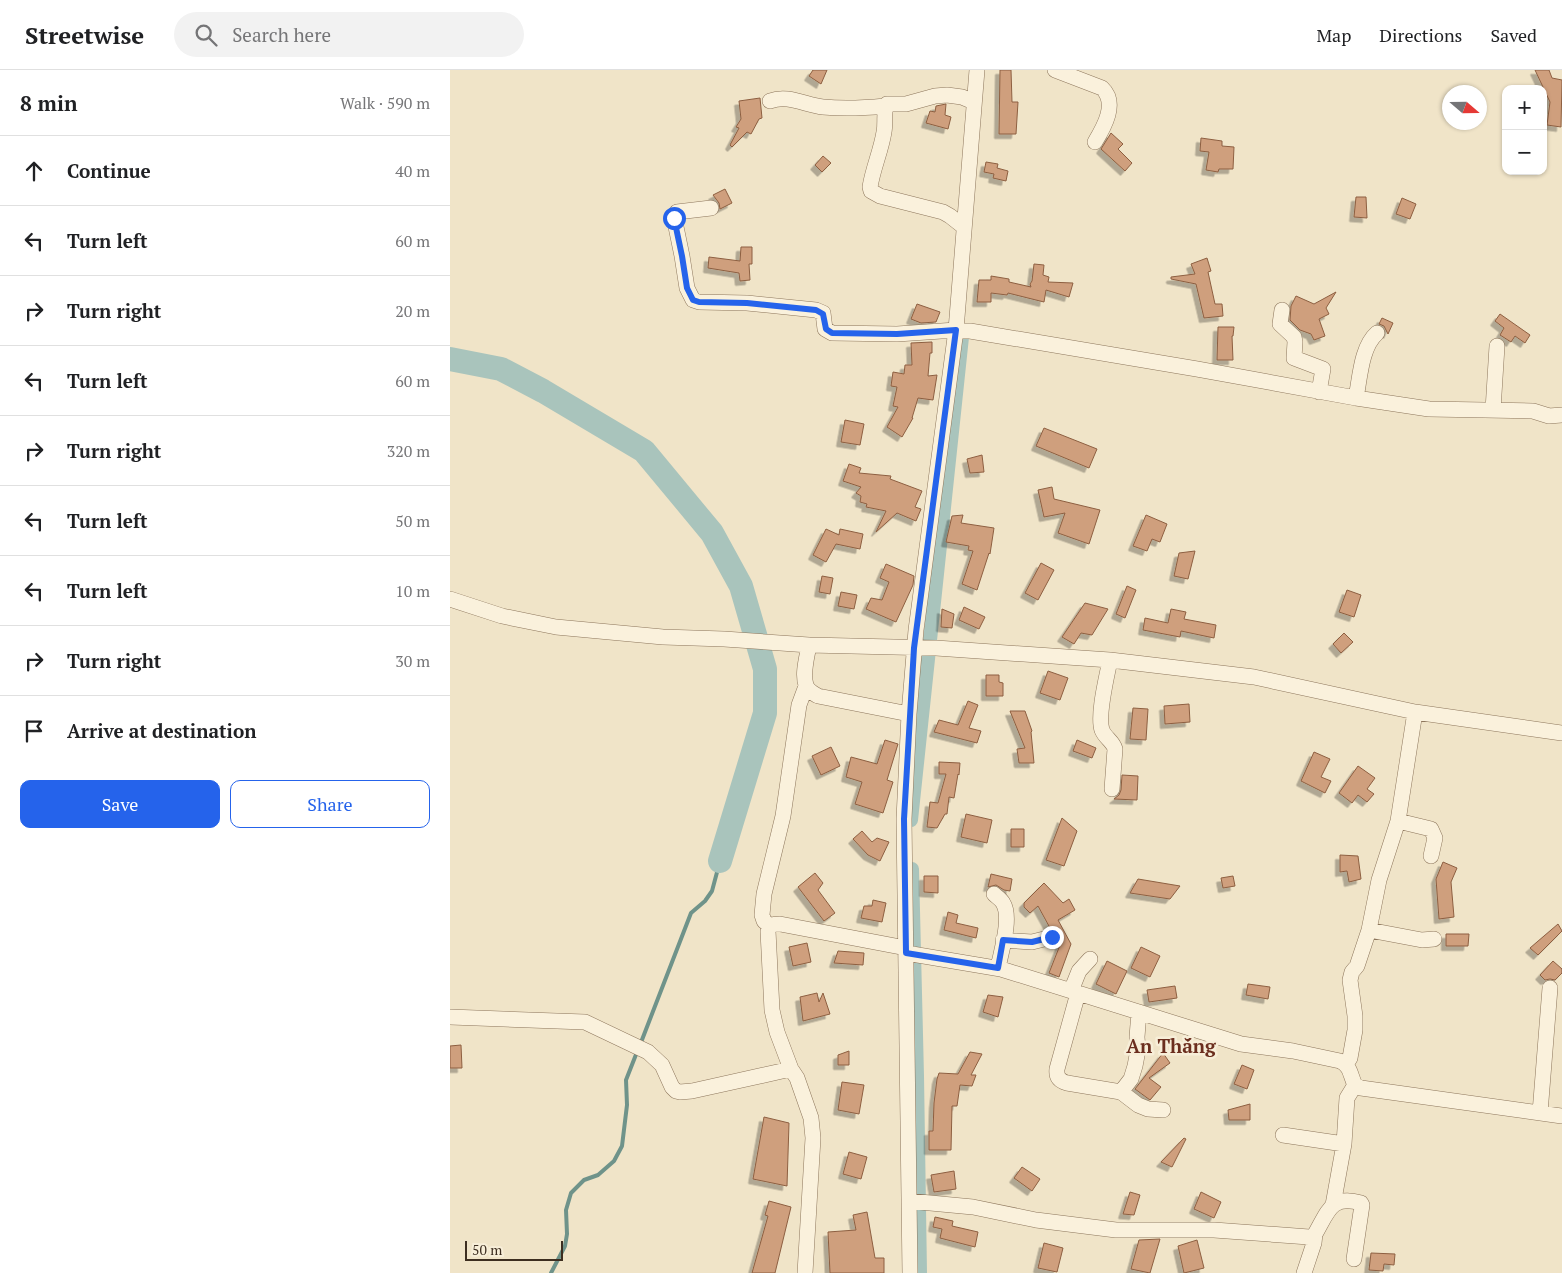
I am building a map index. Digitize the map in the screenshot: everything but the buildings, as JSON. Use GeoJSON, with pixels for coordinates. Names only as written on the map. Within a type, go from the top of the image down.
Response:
{"type":"FeatureCollection","features":[{"type":"Feature","properties":{"kind":"street"},"geometry":{"type":"LineString","coordinates":[[910,1273],[904,819],[909,714],[916,648],[963,331],[964,227],[977,70]]}},
{"type":"Feature","properties":{"kind":"street"},"geometry":{"type":"LineString","coordinates":[[1055,70],[1102,88],[1106,92],[1110,102],[1108,114],[1104,127],[1095,142]]}},
{"type":"Feature","properties":{"kind":"street"},"geometry":{"type":"LineString","coordinates":[[770,101],[778,98],[827,107],[867,108],[885,106],[888,103],[906,104],[941,96],[962,97],[974,102]]}},
{"type":"Feature","properties":{"kind":"street"},"geometry":{"type":"LineString","coordinates":[[885,106],[884,132],[872,177],[871,191],[880,196],[943,212],[964,227]]}},
{"type":"Feature","properties":{"kind":"street"},"geometry":{"type":"LineString","coordinates":[[711,208],[677,212],[674,218],[687,288],[693,300],[699,302],[763,304],[816,310],[823,314],[826,329],[832,333],[897,334],[963,331],[1428,409],[1533,411],[1549,416],[1562,415]]}},
{"type":"Feature","properties":{"kind":"street"},"geometry":{"type":"LineString","coordinates":[[1282,310],[1280,324],[1294,337],[1294,358],[1323,369],[1320,392]]}},
{"type":"Feature","properties":{"kind":"street"},"geometry":{"type":"LineString","coordinates":[[1356,398],[1366,346],[1377,333]]}},
{"type":"Feature","properties":{"kind":"street"},"geometry":{"type":"LineString","coordinates":[[1493,410],[1497,346]]}},
{"type":"Feature","properties":{"kind":"street"},"geometry":{"type":"LineString","coordinates":[[450,599],[502,616],[556,627],[663,637],[809,645],[936,648],[1110,660],[1254,677],[1415,712],[1562,734]]}},
{"type":"Feature","properties":{"kind":"street"},"geometry":{"type":"LineString","coordinates":[[770,926],[764,921],[762,915],[764,894],[783,816],[799,705],[806,686],[809,645]]}},
{"type":"Feature","properties":{"kind":"street"},"geometry":{"type":"LineString","coordinates":[[1110,660],[1100,715],[1102,732],[1115,749],[1112,789]]}},
{"type":"Feature","properties":{"kind":"street"},"geometry":{"type":"LineString","coordinates":[[806,686],[818,696],[909,714]]}},
{"type":"Feature","properties":{"kind":"street"},"geometry":{"type":"LineString","coordinates":[[1346,1064],[1352,1051],[1355,1016],[1350,980],[1369,930],[1379,880],[1398,821],[1415,712]]}},
{"type":"Feature","properties":{"kind":"street"},"geometry":{"type":"LineString","coordinates":[[1398,821],[1431,829],[1435,838],[1432,856]]}},
{"type":"Feature","properties":{"kind":"street"},"geometry":{"type":"LineString","coordinates":[[994,894],[1005,908],[1006,918],[998,968]]}},
{"type":"Feature","properties":{"kind":"street"},"geometry":{"type":"LineString","coordinates":[[770,926],[780,924],[923,956],[998,968],[1241,1044],[1292,1051],[1340,1061],[1350,1068],[1355,1084],[1361,1088],[1562,1116]]}},
{"type":"Feature","properties":{"kind":"street"},"geometry":{"type":"LineString","coordinates":[[770,926],[768,936],[772,1010],[777,1032],[791,1070],[797,1078],[811,1118],[813,1138],[805,1273]]}},
{"type":"Feature","properties":{"kind":"street"},"geometry":{"type":"LineString","coordinates":[[1369,930],[1422,940],[1434,940]]}},
{"type":"Feature","properties":{"kind":"street"},"geometry":{"type":"LineString","coordinates":[[1003,940],[1032,942],[1052,937]]}},
{"type":"Feature","properties":{"kind":"street"},"geometry":{"type":"LineString","coordinates":[[1090,959],[1079,971],[1057,1069],[1058,1077],[1061,1081],[1068,1084],[1121,1092],[1138,1106],[1164,1110]]}},
{"type":"Feature","properties":{"kind":"street"},"geometry":{"type":"LineString","coordinates":[[1540,1113],[1550,988]]}},
{"type":"Feature","properties":{"kind":"street"},"geometry":{"type":"LineString","coordinates":[[1121,1092],[1131,1079],[1135,1066],[1138,1050],[1139,1012]]}},
{"type":"Feature","properties":{"kind":"street"},"geometry":{"type":"LineString","coordinates":[[450,1017],[585,1022],[648,1052],[662,1065],[672,1087],[680,1092],[791,1070]]}},
{"type":"Feature","properties":{"kind":"street"},"geometry":{"type":"LineString","coordinates":[[1304,1273],[1316,1234],[1333,1205],[1344,1144],[1347,1098],[1355,1084]]}},
{"type":"Feature","properties":{"kind":"street"},"geometry":{"type":"LineString","coordinates":[[1283,1135],[1344,1144]]}},
{"type":"Feature","properties":{"kind":"street"},"geometry":{"type":"LineString","coordinates":[[1333,1205],[1343,1200],[1361,1203],[1354,1260]]}},
{"type":"Feature","properties":{"kind":"street"},"geometry":{"type":"LineString","coordinates":[[909,1201],[973,1207],[1036,1220],[1116,1230],[1214,1230],[1308,1237],[1316,1234]]}},
{"type":"Feature","properties":{"kind":"waterway"},"geometry":{"type":"LineString","coordinates":[[911,820],[962,337]]}},
{"type":"Feature","properties":{"kind":"waterway"},"geometry":{"type":"LineString","coordinates":[[450,359],[501,369],[543,391],[644,451],[712,533],[741,586],[765,669],[765,713],[720,861]]}},
{"type":"Feature","properties":{"kind":"waterway"},"geometry":{"type":"LineString","coordinates":[[640,1045],[691,913],[705,901],[712,891],[720,861]]}},
{"type":"Feature","properties":{"kind":"waterway"},"geometry":{"type":"LineString","coordinates":[[912,869],[920,1273]]}},
{"type":"Feature","properties":{"kind":"waterway"},"geometry":{"type":"LineString","coordinates":[[551,1273],[565,1246],[567,1234],[566,1210],[571,1193],[584,1180],[598,1175],[614,1161],[622,1146],[627,1105],[626,1080],[637,1052]]}},
{"type":"Feature","properties":{"kind":"district","name":"An Thắng"},"geometry":{"type":"Point","coordinates":[1171,1046]}},
{"type":"Feature","properties":{"kind":"route"},"geometry":{"type":"LineString","coordinates":[[674,218],[687,288],[693,300],[699,302],[771,304],[816,310],[824,314],[826,329],[832,333],[897,334],[956,330],[914,648],[904,819],[906,953],[998,968],[1003,940],[1032,942],[1052,937]]}}]}
